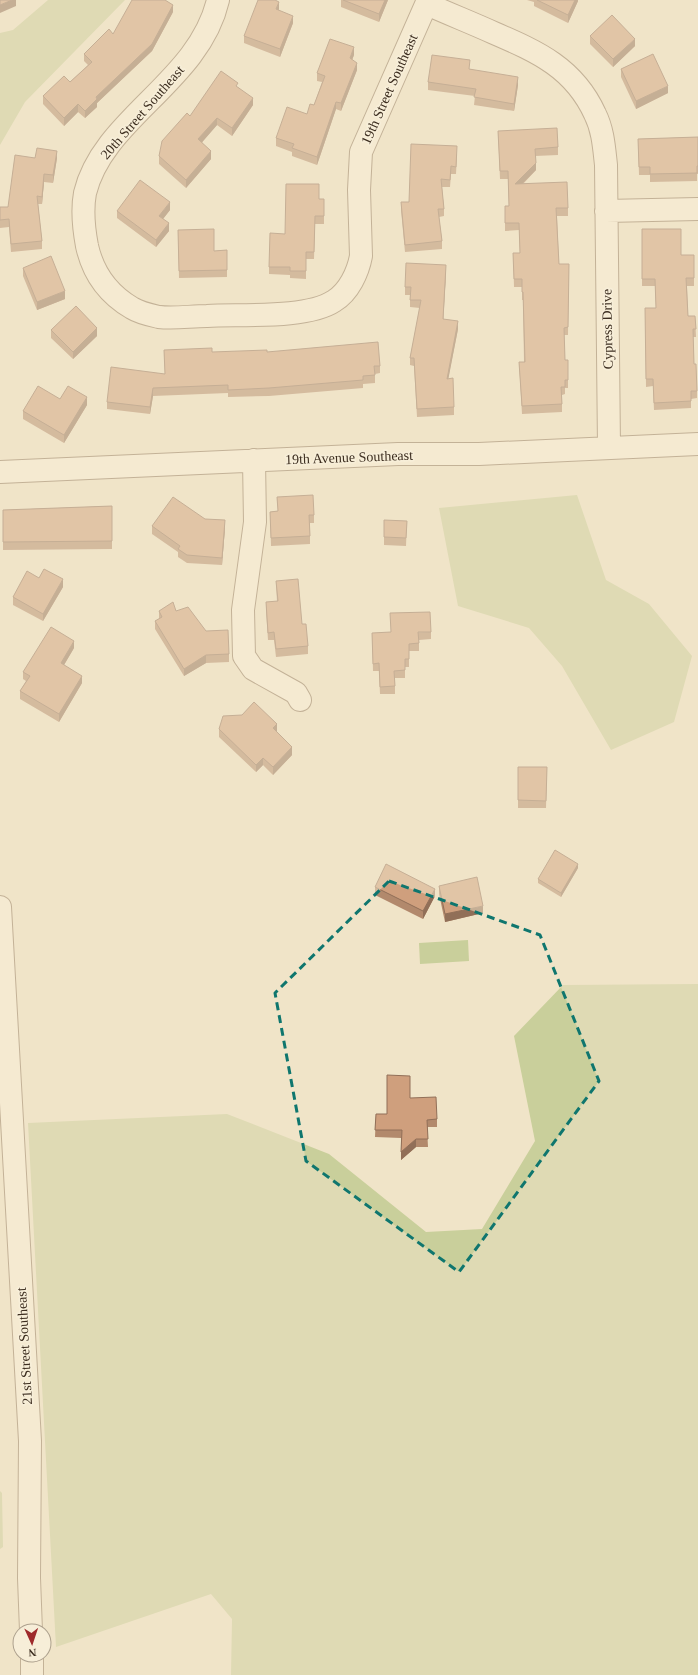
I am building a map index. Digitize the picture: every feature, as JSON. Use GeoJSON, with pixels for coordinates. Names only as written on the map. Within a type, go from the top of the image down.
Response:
{"type":"FeatureCollection","features":[{"type":"Feature","properties":{"kind":"street","name":"20th Street Southeast"},"geometry":{"type":"LineString","coordinates":[[218,0],[215,11],[193,54],[115,139],[99,161],[89,182],[85,194],[84,211],[87,246],[99,279],[112,293],[132,308],[161,317],[299,312],[323,307],[335,300],[341,294]]}},
{"type":"Feature","properties":{"kind":"street","name":"Cypress Drive"},"geometry":{"type":"LineString","coordinates":[[428,2],[547,58],[563,70],[584,94],[596,115],[604,145],[608,447]]}},
{"type":"Feature","properties":{"kind":"street","name":"19th Street Southeast"},"geometry":{"type":"LineString","coordinates":[[341,294],[354,278],[361,256],[359,169],[361,152],[428,2]]}},
{"type":"Feature","properties":{"kind":"street"},"geometry":{"type":"LineString","coordinates":[[606,210],[698,209]]}},
{"type":"Feature","properties":{"kind":"street","name":"19th Avenue Southeast"},"geometry":{"type":"LineString","coordinates":[[0,472],[398,454],[479,454],[698,444]]}},
{"type":"Feature","properties":{"kind":"street"},"geometry":{"type":"LineString","coordinates":[[254,460],[255,522],[243,610],[244,656],[253,669],[296,693],[300,700]]}},
{"type":"Feature","properties":{"kind":"street","name":"21st Street Southeast"},"geometry":{"type":"LineString","coordinates":[[0,907],[30,1441],[29,1578],[31,1623]]}},
{"type":"Feature","properties":{"kind":"street"},"geometry":{"type":"LineString","coordinates":[[32,1663],[32,1675]]}},
{"type":"Feature","properties":{"kind":"highlighted area"},"geometry":{"type":"Polygon","coordinates":[[[389,881],[540,935],[599,1081],[459,1272],[306,1161],[275,993],[389,881]]]}},
{"type":"Feature","properties":{"kind":"green space"},"geometry":{"type":"Polygon","coordinates":[[[48,0],[125,0],[25,102],[0,145],[0,33],[13,30],[48,0]]]}},
{"type":"Feature","properties":{"kind":"green space"},"geometry":{"type":"Polygon","coordinates":[[[577,495],[606,580],[649,604],[692,656],[674,722],[611,750],[562,666],[529,628],[458,606],[439,508],[577,495]]]}},
{"type":"Feature","properties":{"kind":"green space"},"geometry":{"type":"Polygon","coordinates":[[[468,940],[469,961],[420,964],[419,943],[468,940]]]}},
{"type":"Feature","properties":{"kind":"green space"},"geometry":{"type":"Polygon","coordinates":[[[698,984],[698,1675],[231,1675],[232,1619],[211,1594],[56,1647],[28,1123],[227,1114],[329,1154],[426,1232],[482,1229],[535,1141],[514,1036],[563,985],[698,984]]]}},
{"type":"Feature","properties":{"kind":"green space"},"geometry":{"type":"Polygon","coordinates":[[[0,1491],[2,1493],[3,1547],[0,1549],[0,1491]]]}},
{"type":"Feature","properties":{"kind":"building"},"geometry":{"type":"Polygon","coordinates":[[[0,0],[12,0],[0,5],[0,0]]]}},
{"type":"Feature","properties":{"kind":"building"},"geometry":{"type":"Polygon","coordinates":[[[132,0],[165,0],[173,5],[152,44],[96,97],[97,99],[85,111],[78,104],[64,118],[43,96],[64,76],[70,82],[92,62],[84,54],[109,29],[113,34],[132,0]]]}},
{"type":"Feature","properties":{"kind":"building"},"geometry":{"type":"Polygon","coordinates":[[[258,0],[275,0],[279,2],[276,9],[293,16],[280,49],[244,36],[258,0]]]}},
{"type":"Feature","properties":{"kind":"building"},"geometry":{"type":"Polygon","coordinates":[[[343,0],[385,0],[379,14],[343,0]]]}},
{"type":"Feature","properties":{"kind":"building"},"geometry":{"type":"Polygon","coordinates":[[[537,0],[575,0],[568,15],[537,0]]]}},
{"type":"Feature","properties":{"kind":"building"},"geometry":{"type":"Polygon","coordinates":[[[612,15],[635,39],[613,59],[590,36],[612,15]]]}},
{"type":"Feature","properties":{"kind":"building"},"geometry":{"type":"Polygon","coordinates":[[[330,39],[354,47],[350,58],[357,63],[341,103],[336,102],[317,157],[292,148],[294,144],[276,138],[287,107],[307,114],[310,104],[314,105],[325,76],[317,73],[330,39]]]}},
{"type":"Feature","properties":{"kind":"building"},"geometry":{"type":"Polygon","coordinates":[[[653,54],[668,86],[636,101],[621,69],[653,54]]]}},
{"type":"Feature","properties":{"kind":"building"},"geometry":{"type":"Polygon","coordinates":[[[432,55],[470,60],[469,69],[518,77],[514,104],[474,97],[476,89],[428,82],[432,55]]]}},
{"type":"Feature","properties":{"kind":"building"},"geometry":{"type":"Polygon","coordinates":[[[221,71],[238,83],[236,86],[253,98],[232,128],[217,118],[198,139],[211,151],[186,180],[159,156],[162,141],[187,113],[190,116],[221,71]]]}},
{"type":"Feature","properties":{"kind":"building"},"geometry":{"type":"Polygon","coordinates":[[[557,128],[558,147],[535,149],[536,163],[515,184],[567,182],[568,208],[556,208],[559,264],[569,264],[568,327],[564,328],[565,360],[568,360],[568,380],[565,380],[565,387],[561,387],[562,404],[522,406],[519,362],[525,362],[523,292],[522,279],[514,279],[513,253],[520,253],[519,223],[505,223],[505,206],[509,206],[508,171],[500,171],[498,131],[557,128]]]}},
{"type":"Feature","properties":{"kind":"building"},"geometry":{"type":"Polygon","coordinates":[[[698,137],[697,173],[650,174],[650,167],[639,167],[638,139],[698,137]]]}},
{"type":"Feature","properties":{"kind":"building"},"geometry":{"type":"Polygon","coordinates":[[[411,144],[457,146],[456,167],[451,166],[450,180],[441,179],[444,209],[438,209],[442,241],[405,245],[401,202],[409,202],[411,144]]]}},
{"type":"Feature","properties":{"kind":"building"},"geometry":{"type":"Polygon","coordinates":[[[37,148],[57,151],[53,175],[44,174],[42,197],[37,196],[42,241],[11,244],[9,219],[0,220],[0,207],[8,207],[15,155],[35,158],[37,148]]]}},
{"type":"Feature","properties":{"kind":"building"},"geometry":{"type":"Polygon","coordinates":[[[140,180],[170,202],[159,216],[169,223],[156,240],[117,211],[140,180]]]}},
{"type":"Feature","properties":{"kind":"building"},"geometry":{"type":"Polygon","coordinates":[[[286,184],[319,184],[319,199],[324,199],[324,216],[315,216],[314,252],[306,252],[306,271],[290,271],[290,267],[269,267],[270,233],[285,234],[286,184]]]}},
{"type":"Feature","properties":{"kind":"building"},"geometry":{"type":"Polygon","coordinates":[[[214,229],[214,251],[227,250],[227,270],[179,271],[178,230],[214,229]]]}},
{"type":"Feature","properties":{"kind":"building"},"geometry":{"type":"Polygon","coordinates":[[[642,229],[681,229],[681,255],[694,255],[694,278],[686,278],[688,316],[695,316],[696,329],[693,329],[694,364],[696,364],[697,391],[691,391],[691,401],[654,403],[653,379],[646,379],[645,308],[656,308],[655,279],[642,279],[642,229]]]}},
{"type":"Feature","properties":{"kind":"building"},"geometry":{"type":"Polygon","coordinates":[[[51,256],[65,291],[37,302],[23,268],[51,256]]]}},
{"type":"Feature","properties":{"kind":"building"},"geometry":{"type":"Polygon","coordinates":[[[406,263],[446,265],[443,319],[458,321],[447,379],[453,378],[454,407],[417,409],[414,358],[410,358],[421,300],[410,300],[411,287],[405,287],[406,263]]]}},
{"type":"Feature","properties":{"kind":"building"},"geometry":{"type":"Polygon","coordinates":[[[76,306],[97,328],[73,352],[51,330],[76,306]]]}},
{"type":"Feature","properties":{"kind":"building"},"geometry":{"type":"Polygon","coordinates":[[[378,342],[380,366],[374,366],[375,375],[363,376],[363,380],[228,390],[228,385],[153,388],[150,407],[107,402],[111,367],[165,374],[164,350],[212,348],[212,352],[267,350],[267,352],[378,342]]]}},
{"type":"Feature","properties":{"kind":"building"},"geometry":{"type":"Polygon","coordinates":[[[38,386],[60,399],[68,386],[87,397],[64,435],[23,411],[38,386]]]}},
{"type":"Feature","properties":{"kind":"building"},"geometry":{"type":"Polygon","coordinates":[[[313,495],[314,515],[309,515],[310,536],[271,538],[270,512],[278,511],[277,497],[313,495]]]}},
{"type":"Feature","properties":{"kind":"building"},"geometry":{"type":"Polygon","coordinates":[[[173,497],[205,519],[225,520],[222,558],[187,555],[178,549],[180,546],[152,526],[173,497]]]}},
{"type":"Feature","properties":{"kind":"building"},"geometry":{"type":"Polygon","coordinates":[[[112,506],[112,541],[3,542],[3,510],[112,506]]]}},
{"type":"Feature","properties":{"kind":"building"},"geometry":{"type":"Polygon","coordinates":[[[384,520],[407,521],[406,538],[384,537],[384,520]]]}},
{"type":"Feature","properties":{"kind":"building"},"geometry":{"type":"Polygon","coordinates":[[[44,569],[63,579],[43,614],[13,597],[27,571],[39,578],[44,569]]]}},
{"type":"Feature","properties":{"kind":"building"},"geometry":{"type":"Polygon","coordinates":[[[298,579],[302,624],[306,624],[308,646],[276,649],[274,632],[268,633],[266,602],[278,601],[276,581],[298,579]]]}},
{"type":"Feature","properties":{"kind":"building"},"geometry":{"type":"Polygon","coordinates":[[[173,602],[176,611],[188,607],[206,631],[228,630],[229,654],[206,655],[184,669],[155,621],[162,617],[159,611],[173,602]]]}},
{"type":"Feature","properties":{"kind":"building"},"geometry":{"type":"Polygon","coordinates":[[[430,612],[431,632],[418,632],[419,643],[409,644],[409,659],[405,659],[405,670],[394,671],[395,686],[380,687],[379,663],[373,664],[372,633],[391,632],[390,613],[430,612]]]}},
{"type":"Feature","properties":{"kind":"building"},"geometry":{"type":"Polygon","coordinates":[[[51,627],[74,641],[61,663],[82,676],[59,714],[20,691],[30,676],[23,672],[51,627]]]}},
{"type":"Feature","properties":{"kind":"building"},"geometry":{"type":"Polygon","coordinates":[[[254,702],[277,724],[273,728],[292,747],[273,767],[263,758],[256,765],[219,729],[223,716],[242,715],[254,702]]]}},
{"type":"Feature","properties":{"kind":"building"},"geometry":{"type":"Polygon","coordinates":[[[518,767],[547,767],[546,801],[518,800],[518,767]]]}},
{"type":"Feature","properties":{"kind":"building"},"geometry":{"type":"Polygon","coordinates":[[[555,850],[578,864],[561,893],[538,879],[555,850]]]}},
{"type":"Feature","properties":{"kind":"building"},"geometry":{"type":"Polygon","coordinates":[[[386,864],[435,889],[423,911],[375,887],[386,864]]]}},
{"type":"Feature","properties":{"kind":"building"},"geometry":{"type":"Polygon","coordinates":[[[477,877],[483,906],[445,914],[439,886],[477,877]]]}},
{"type":"Feature","properties":{"kind":"building"},"geometry":{"type":"Polygon","coordinates":[[[387,1075],[410,1076],[410,1098],[436,1097],[437,1119],[427,1120],[428,1139],[416,1139],[401,1152],[402,1130],[375,1130],[376,1114],[387,1114],[387,1075]]]}}]}
